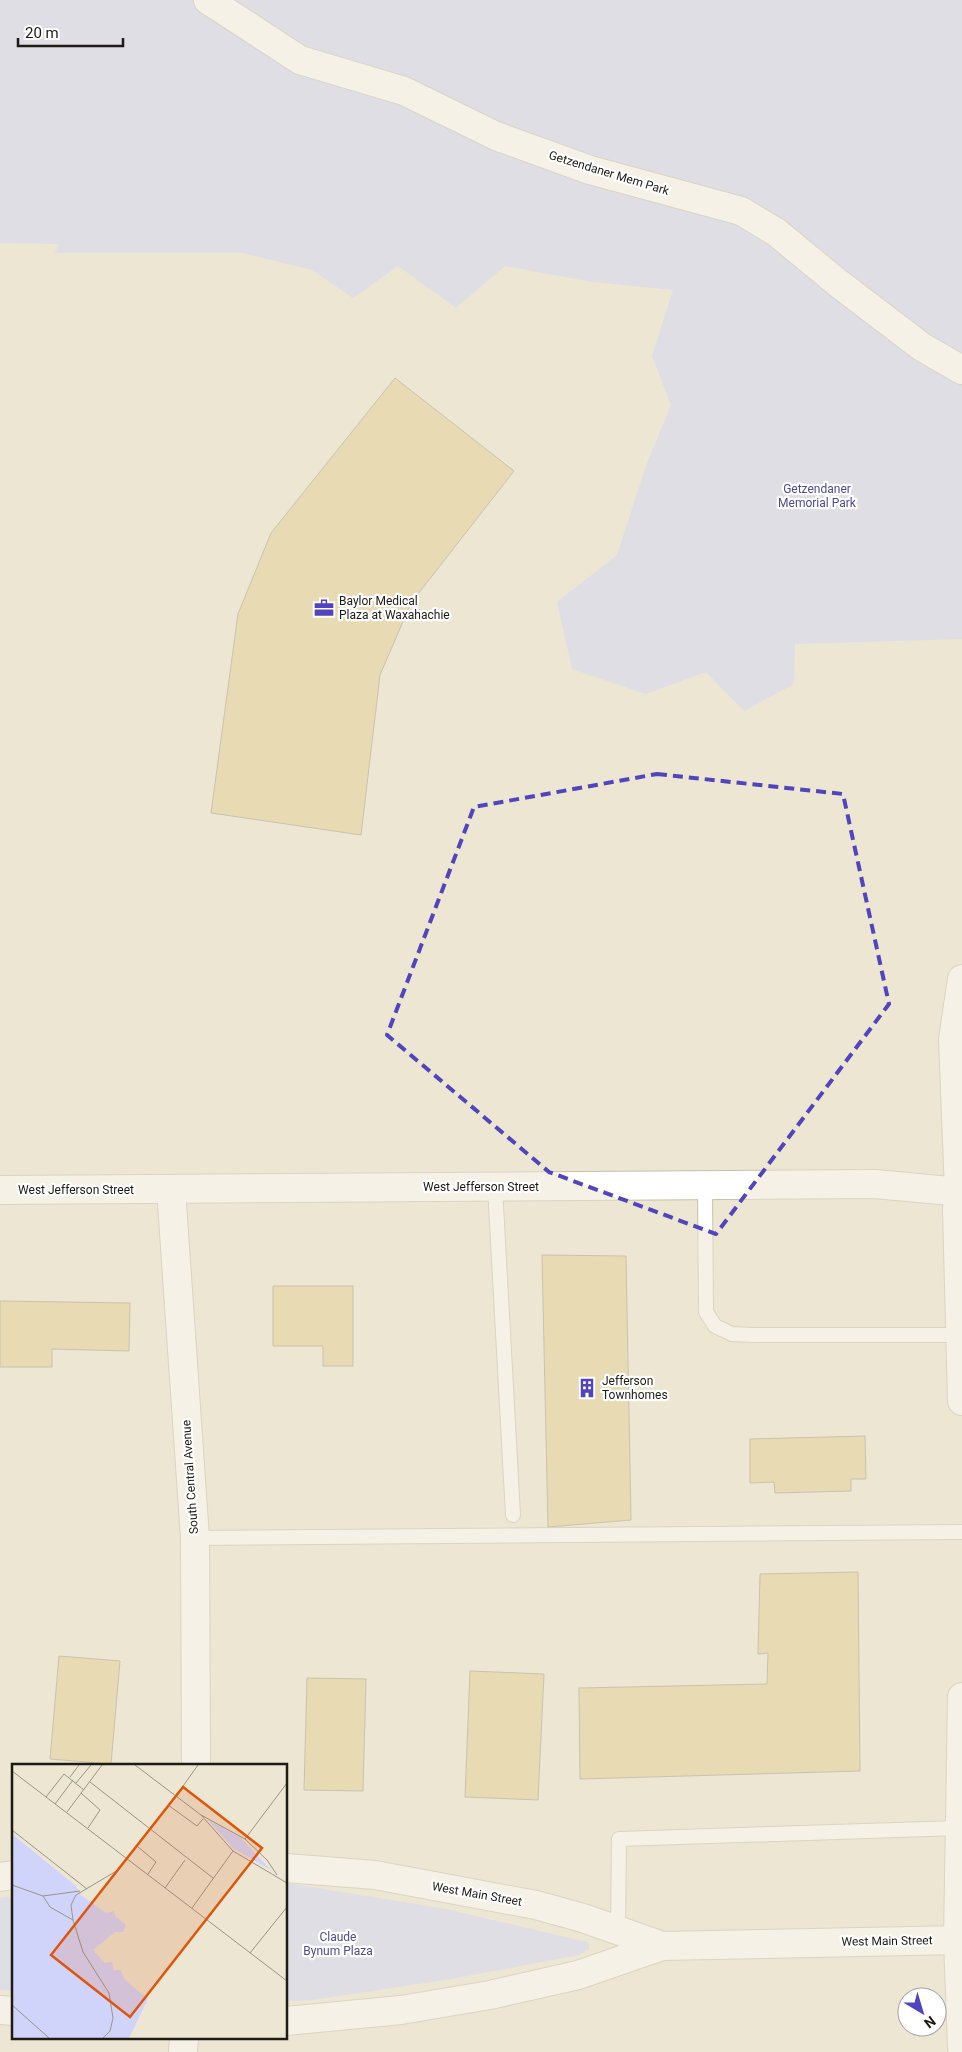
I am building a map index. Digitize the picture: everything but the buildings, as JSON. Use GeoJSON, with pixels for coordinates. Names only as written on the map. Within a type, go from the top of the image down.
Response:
{"type":"FeatureCollection","features":[{"type":"Feature","properties":{"kind":"street","name":"Getzendaner Mem Park"},"geometry":{"type":"LineString","coordinates":[[208,0],[300,60],[404,90],[496,136],[590,170],[741,211],[776,232],[838,283],[922,346],[962,370]]}},
{"type":"Feature","properties":{"kind":"street"},"geometry":{"type":"LineString","coordinates":[[962,979],[953,1040],[961,1192],[957,1210],[962,1401]]}},
{"type":"Feature","properties":{"kind":"street","name":"West Jefferson Street"},"geometry":{"type":"LineString","coordinates":[[0,1190],[875,1184],[961,1192]]}},
{"type":"Feature","properties":{"kind":"street","name":"South Central Avenue"},"geometry":{"type":"LineString","coordinates":[[171,1189],[195,1538],[196,1764]]}},
{"type":"Feature","properties":{"kind":"street"},"geometry":{"type":"LineString","coordinates":[[962,1697],[959,1828],[962,2047]]}},
{"type":"Feature","properties":{"kind":"street","name":"West Main Street"},"geometry":{"type":"LineString","coordinates":[[288,1868],[376,1875],[536,1905],[583,1918],[662,1946]]}},
{"type":"Feature","properties":{"kind":"street","name":"West Main Street"},"geometry":{"type":"LineString","coordinates":[[288,2022],[402,2010],[490,1995],[578,1975],[662,1946],[960,1940]]}},
{"type":"Feature","properties":{"kind":"lane"},"geometry":{"type":"LineString","coordinates":[[705,1185],[706,1312],[715,1326],[732,1334],[754,1335],[960,1335]]}},
{"type":"Feature","properties":{"kind":"lane"},"geometry":{"type":"LineString","coordinates":[[495,1187],[513,1514]]}},
{"type":"Feature","properties":{"kind":"lane"},"geometry":{"type":"LineString","coordinates":[[195,1538],[962,1532]]}},
{"type":"Feature","properties":{"kind":"lane"},"geometry":{"type":"LineString","coordinates":[[618,1930],[619,1839],[959,1828]]}},
{"type":"Feature","properties":{"kind":"highlighted area"},"geometry":{"type":"Polygon","coordinates":[[[657,774],[843,794],[889,1004],[716,1234],[549,1172],[387,1035],[474,807],[657,774]]]}},
{"type":"Feature","properties":{"kind":"green space","name":"Getzendaner Memorial Park"},"geometry":{"type":"Polygon","coordinates":[[[0,0],[962,0],[962,639],[795,644],[794,684],[744,711],[706,672],[646,694],[572,669],[557,602],[617,555],[647,463],[671,405],[652,356],[673,290],[592,282],[505,266],[456,308],[398,266],[353,298],[312,270],[242,253],[55,253],[59,244],[0,243],[0,0]]]}},
{"type":"Feature","properties":{"kind":"green space","name":"Claude Bynum Plaza"},"geometry":{"type":"Polygon","coordinates":[[[288,1883],[446,1909],[589,1944],[589,1949],[579,1955],[451,1979],[313,2000],[288,2001],[288,1883]]]}},
{"type":"Feature","properties":{"kind":"green space"},"geometry":{"type":"Polygon","coordinates":[[[12,1896],[12,1991],[0,1990],[0,1898],[12,1896]]]}},
{"type":"Feature","properties":{"kind":"place","name":"Baylor Medical Plaza at Waxahachie"},"geometry":{"type":"Point","coordinates":[324,608]}},
{"type":"Feature","properties":{"kind":"place","name":"Jefferson Townhomes"},"geometry":{"type":"Point","coordinates":[587,1388]}}]}
